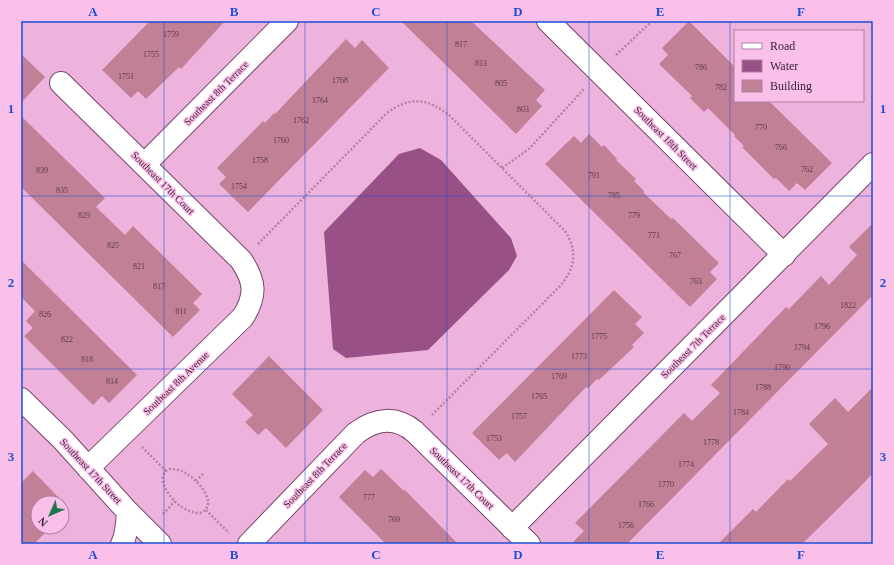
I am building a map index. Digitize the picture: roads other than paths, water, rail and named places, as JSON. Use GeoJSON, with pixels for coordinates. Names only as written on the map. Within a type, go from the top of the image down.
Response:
{"type":"FeatureCollection","features":[{"type":"Feature","properties":{"kind":"street","name":"Southeast 8th Terrace"},"geometry":{"type":"LineString","coordinates":[[145,164],[287,21]]}},
{"type":"Feature","properties":{"kind":"street","name":"Southeast 18th Street"},"geometry":{"type":"LineString","coordinates":[[548,21],[784,255]]}},
{"type":"Feature","properties":{"kind":"street","name":"Southeast 17th Court"},"geometry":{"type":"LineString","coordinates":[[60,82],[241,260],[252,280],[253,291]]}},
{"type":"Feature","properties":{"kind":"street","name":"Southeast 7th Terrace"},"geometry":{"type":"LineString","coordinates":[[512,528],[873,164]]}},
{"type":"Feature","properties":{"kind":"street","name":"Southeast 8th Avenue"},"geometry":{"type":"LineString","coordinates":[[88,468],[243,316],[250,305],[253,291]]}},
{"type":"Feature","properties":{"kind":"street","name":"Southeast 17th Street"},"geometry":{"type":"LineString","coordinates":[[21,399],[63,440],[128,512],[160,544]]}},
{"type":"Feature","properties":{"kind":"street","name":"Southeast 8th Terrace"},"geometry":{"type":"LineString","coordinates":[[240,540],[356,433],[372,423],[390,420]]}},
{"type":"Feature","properties":{"kind":"street","name":"Southeast 17th Court"},"geometry":{"type":"LineString","coordinates":[[390,420],[405,425],[415,432],[529,544]]}},
{"type":"Feature","properties":{"kind":"street"},"geometry":{"type":"LineString","coordinates":[[122,544],[124,541],[128,512]]}},
{"type":"Feature","properties":{"kind":"water"},"geometry":{"type":"Polygon","coordinates":[[[420,148],[441,160],[511,238],[517,256],[509,270],[428,350],[346,358],[333,349],[324,232],[399,154],[420,148]]]}}]}
